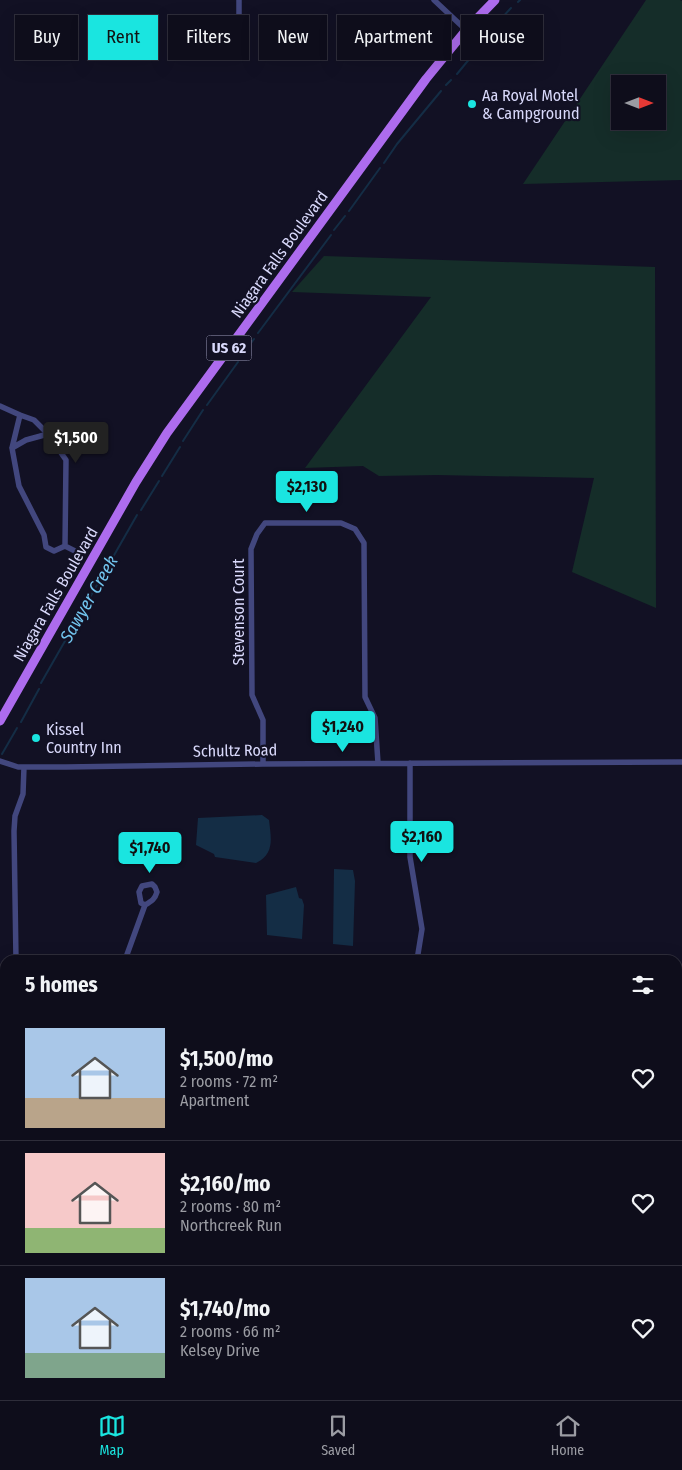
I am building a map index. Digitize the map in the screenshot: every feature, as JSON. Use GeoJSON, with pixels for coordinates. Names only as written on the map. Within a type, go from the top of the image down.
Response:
{"type":"FeatureCollection","features":[{"type":"Feature","properties":{"kind":"main road","name":"Niagara Falls Boulevard"},"geometry":{"type":"LineString","coordinates":[[480,15],[494,0]]}},
{"type":"Feature","properties":{"kind":"main road","name":"Niagara Falls Boulevard"},"geometry":{"type":"LineString","coordinates":[[0,721],[136,482],[167,433],[420,86],[461,36]]}},
{"type":"Feature","properties":{"kind":"street"},"geometry":{"type":"LineString","coordinates":[[240,0],[240,15]]}},
{"type":"Feature","properties":{"kind":"street"},"geometry":{"type":"LineString","coordinates":[[434,0],[461,25]]}},
{"type":"Feature","properties":{"kind":"street"},"geometry":{"type":"LineString","coordinates":[[0,406],[34,420],[48,434],[66,460],[65,546]]}},
{"type":"Feature","properties":{"kind":"street"},"geometry":{"type":"LineString","coordinates":[[20,415],[12,448],[19,486],[44,534],[46,547],[54,550],[65,546],[81,554]]}},
{"type":"Feature","properties":{"kind":"street"},"geometry":{"type":"LineString","coordinates":[[12,448],[26,440],[48,434]]}},
{"type":"Feature","properties":{"kind":"street","name":"Stevenson Court"},"geometry":{"type":"LineString","coordinates":[[263,764],[262,720],[252,695],[251,549],[257,534],[265,523],[342,523],[355,529],[364,543],[365,697],[375,718],[378,763]]}},
{"type":"Feature","properties":{"kind":"street","name":"Schultz Road"},"geometry":{"type":"LineString","coordinates":[[0,761],[12,766],[24,767],[682,762]]}},
{"type":"Feature","properties":{"kind":"street"},"geometry":{"type":"LineString","coordinates":[[410,763],[410,857],[422,929],[418,955]]}},
{"type":"Feature","properties":{"kind":"street"},"geometry":{"type":"LineString","coordinates":[[16,955],[14,831],[15,816],[22,794],[24,767]]}},
{"type":"Feature","properties":{"kind":"street"},"geometry":{"type":"LineString","coordinates":[[127,955],[145,904]]}},
{"type":"Feature","properties":{"kind":"green space"},"geometry":{"type":"Polygon","coordinates":[[[646,0],[682,1],[682,180],[523,184],[646,0]]]}},
{"type":"Feature","properties":{"kind":"green space"},"geometry":{"type":"Polygon","coordinates":[[[324,256],[655,267],[656,608],[572,572],[594,478],[437,475],[379,476],[363,466],[305,468],[431,297],[292,292],[324,256]]]}},
{"type":"Feature","properties":{"kind":"water"},"geometry":{"type":"Polygon","coordinates":[[[262,815],[269,820],[270,845],[266,855],[256,863],[215,857],[214,854],[196,845],[198,818],[262,815]]]}},
{"type":"Feature","properties":{"kind":"water"},"geometry":{"type":"Polygon","coordinates":[[[334,869],[353,870],[355,881],[353,946],[333,944],[334,869]]]}},
{"type":"Feature","properties":{"kind":"water"},"geometry":{"type":"Polygon","coordinates":[[[296,887],[299,898],[302,899],[304,905],[302,939],[267,935],[266,895],[296,887]]]}},
{"type":"Feature","properties":{"kind":"waterway","name":"Sawyer Creek"},"geometry":{"type":"LineString","coordinates":[[505,15],[511,8]]}},
{"type":"Feature","properties":{"kind":"waterway","name":"Sawyer Creek"},"geometry":{"type":"LineString","coordinates":[[457,74],[469,60]]}},
{"type":"Feature","properties":{"kind":"waterway","name":"Sawyer Creek"},"geometry":{"type":"LineString","coordinates":[[446,85],[451,80]]}},
{"type":"Feature","properties":{"kind":"waterway","name":"Sawyer Creek"},"geometry":{"type":"LineString","coordinates":[[384,163],[397,144],[441,91]]}},
{"type":"Feature","properties":{"kind":"waterway","name":"Sawyer Creek"},"geometry":{"type":"LineString","coordinates":[[349,211],[380,168]]}},
{"type":"Feature","properties":{"kind":"waterway","name":"Sawyer Creek"},"geometry":{"type":"LineString","coordinates":[[334,230],[345,216]]}},
{"type":"Feature","properties":{"kind":"waterway","name":"Sawyer Creek"},"geometry":{"type":"LineString","coordinates":[[258,333],[331,235]]}},
{"type":"Feature","properties":{"kind":"waterway","name":"Sawyer Creek"},"geometry":{"type":"LineString","coordinates":[[240,358],[254,339]]}},
{"type":"Feature","properties":{"kind":"waterway","name":"Sawyer Creek"},"geometry":{"type":"LineString","coordinates":[[207,405],[238,362]]}},
{"type":"Feature","properties":{"kind":"waterway","name":"Sawyer Creek"},"geometry":{"type":"LineString","coordinates":[[183,441],[203,410]]}},
{"type":"Feature","properties":{"kind":"waterway","name":"Sawyer Creek"},"geometry":{"type":"LineString","coordinates":[[162,476],[180,447]]}},
{"type":"Feature","properties":{"kind":"waterway","name":"Sawyer Creek"},"geometry":{"type":"LineString","coordinates":[[141,510],[159,481]]}},
{"type":"Feature","properties":{"kind":"waterway","name":"Sawyer Creek"},"geometry":{"type":"LineString","coordinates":[[41,683],[137,515]]}},
{"type":"Feature","properties":{"kind":"waterway","name":"Sawyer Creek"},"geometry":{"type":"LineString","coordinates":[[21,722],[39,689]]}},
{"type":"Feature","properties":{"kind":"waterway","name":"Sawyer Creek"},"geometry":{"type":"LineString","coordinates":[[2,754],[17,728]]}},
{"type":"Feature","properties":{"kind":"place","name":"Aa Royal Motel & Campground"},"geometry":{"type":"Point","coordinates":[472,104]}},
{"type":"Feature","properties":{"kind":"place","name":"Kissel Country Inn"},"geometry":{"type":"Point","coordinates":[36,738]}}]}
